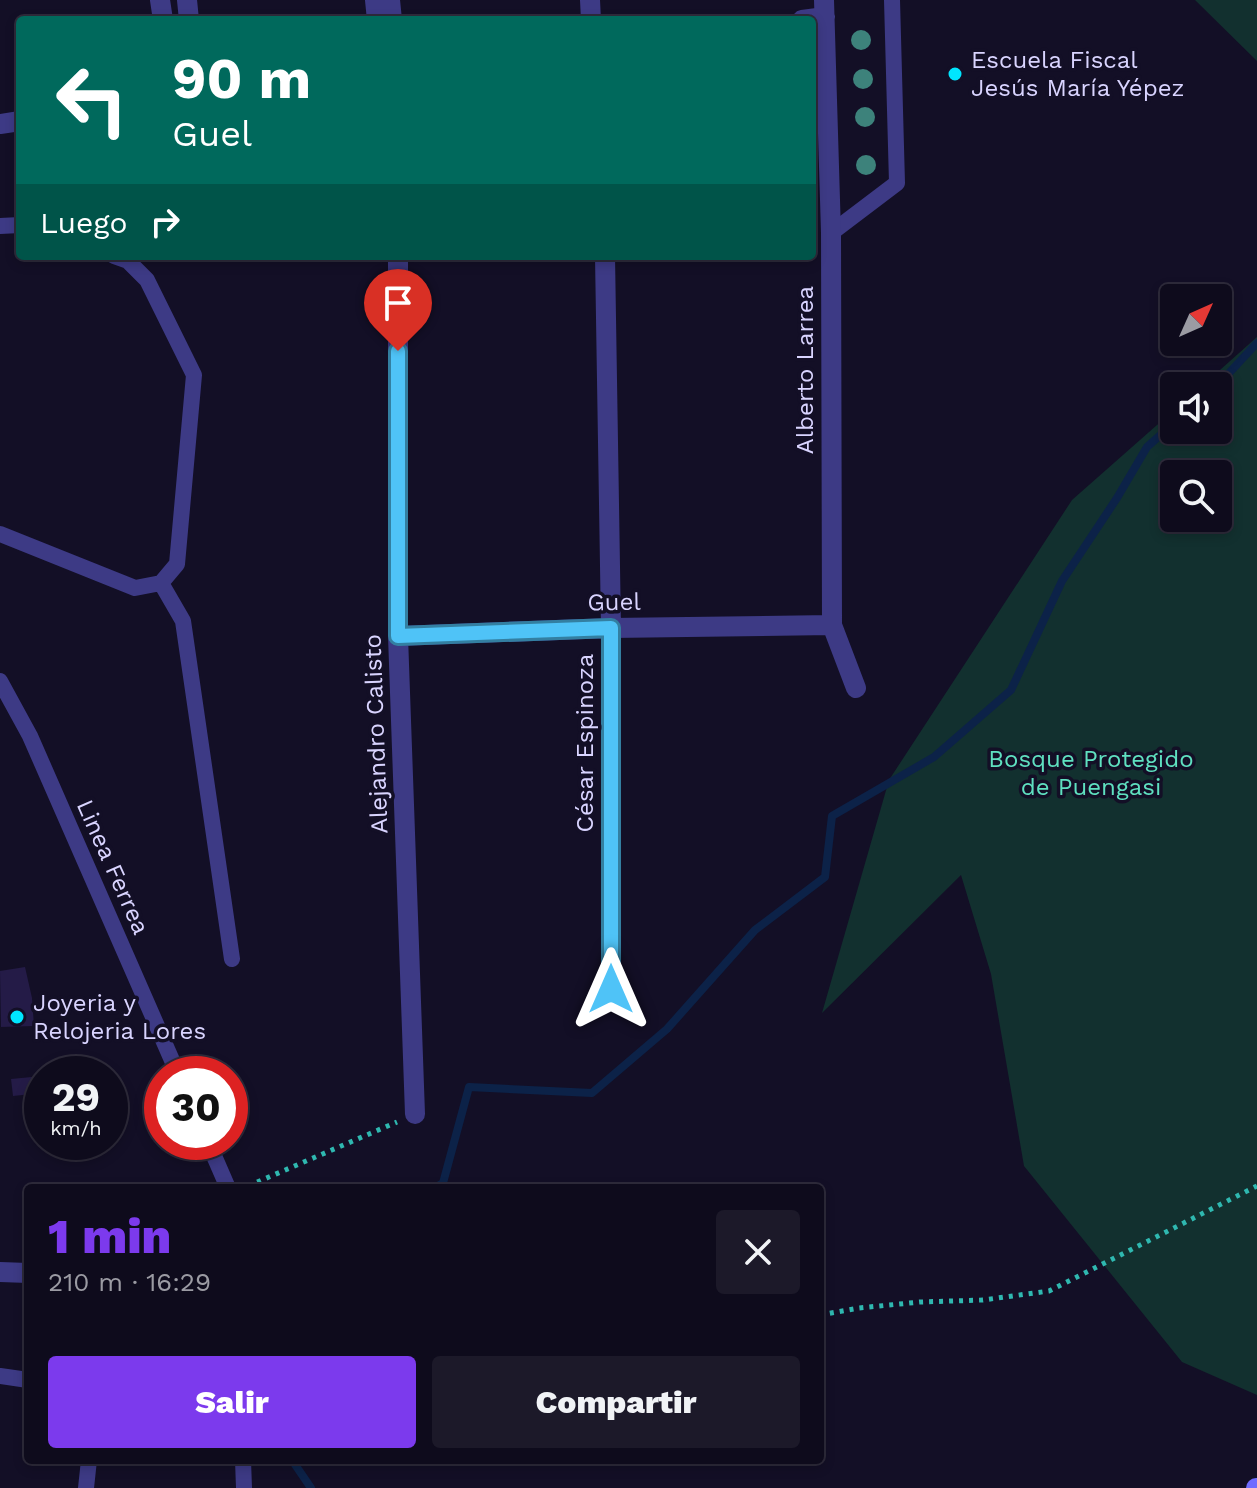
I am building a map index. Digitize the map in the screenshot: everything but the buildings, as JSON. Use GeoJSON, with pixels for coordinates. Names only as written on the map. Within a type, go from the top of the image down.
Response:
{"type":"FeatureCollection","features":[{"type":"Feature","properties":{"kind":"street","name":"Alberto Larrea"},"geometry":{"type":"LineString","coordinates":[[824,9],[831,233],[832,625],[856,688]]}},
{"type":"Feature","properties":{"kind":"street","name":"Alejandro Calisto"},"geometry":{"type":"LineString","coordinates":[[398,260],[398,636],[415,1114]]}},
{"type":"Feature","properties":{"kind":"street","name":"César Espinoza"},"geometry":{"type":"LineString","coordinates":[[605,260],[611,628],[611,989]]}},
{"type":"Feature","properties":{"kind":"street","name":"Guel"},"geometry":{"type":"LineString","coordinates":[[398,636],[611,628],[832,625]]}},
{"type":"Feature","properties":{"kind":"street"},"geometry":{"type":"LineString","coordinates":[[0,1272],[24,1273]]}},
{"type":"Feature","properties":{"kind":"lane"},"geometry":{"type":"LineString","coordinates":[[831,233],[897,183],[892,0]]}},
{"type":"Feature","properties":{"kind":"lane"},"geometry":{"type":"LineString","coordinates":[[0,534],[135,588],[161,583],[177,564],[194,375],[147,280],[125,260]]}},
{"type":"Feature","properties":{"kind":"lane"},"geometry":{"type":"LineString","coordinates":[[161,583],[183,621],[232,959]]}},
{"type":"Feature","properties":{"kind":"lane","name":"Linea Ferrea"},"geometry":{"type":"LineString","coordinates":[[0,681],[30,736],[170,1056]]}},
{"type":"Feature","properties":{"kind":"lane"},"geometry":{"type":"LineString","coordinates":[[216,1160],[226,1184]]}},
{"type":"Feature","properties":{"kind":"lane"},"geometry":{"type":"LineString","coordinates":[[0,1376],[24,1379]]}},
{"type":"Feature","properties":{"kind":"lane"},"geometry":{"type":"LineString","coordinates":[[86,1488],[89,1464]]}},
{"type":"Feature","properties":{"kind":"lane"},"geometry":{"type":"LineString","coordinates":[[243,1464],[244,1488]]}},
{"type":"Feature","properties":{"kind":"path"},"geometry":{"type":"LineString","coordinates":[[253,1184],[415,1114]]}},
{"type":"Feature","properties":{"kind":"path"},"geometry":{"type":"LineString","coordinates":[[824,1314],[859,1308],[983,1300],[1049,1291],[1257,1186]]}},
{"type":"Feature","properties":{"kind":"green space"},"geometry":{"type":"Polygon","coordinates":[[[1195,0],[1257,0],[1257,61],[1195,0]]]}},
{"type":"Feature","properties":{"kind":"green space","name":"Bosque Protegido de Puengasi"},"geometry":{"type":"Polygon","coordinates":[[[1257,337],[1257,1395],[1182,1362],[1024,1166],[991,974],[961,875],[822,1013],[889,780],[1072,500],[1160,422],[1160,444],[1232,444],[1232,372],[1218,372],[1257,337]]]}},
{"type":"Feature","properties":{"kind":"waterway"},"geometry":{"type":"LineString","coordinates":[[1230,372],[1257,343]]}},
{"type":"Feature","properties":{"kind":"waterway"},"geometry":{"type":"LineString","coordinates":[[441,1184],[469,1087],[592,1093],[667,1029],[755,930],[825,877],[832,816],[934,757],[1011,690],[1062,581],[1147,447],[1160,435]]}},
{"type":"Feature","properties":{"kind":"waterway"},"geometry":{"type":"LineString","coordinates":[[295,1464],[311,1488]]}},
{"type":"Feature","properties":{"kind":"place","name":"Escuela Fiscal Jesús María Yépez"},"geometry":{"type":"Point","coordinates":[955,74]}},
{"type":"Feature","properties":{"kind":"place","name":"Joyeria y Relojeria Lores"},"geometry":{"type":"Point","coordinates":[17,1017]}},
{"type":"Feature","properties":{"kind":"route"},"geometry":{"type":"LineString","coordinates":[[398,351],[398,636],[611,628],[611,989]]}}]}
